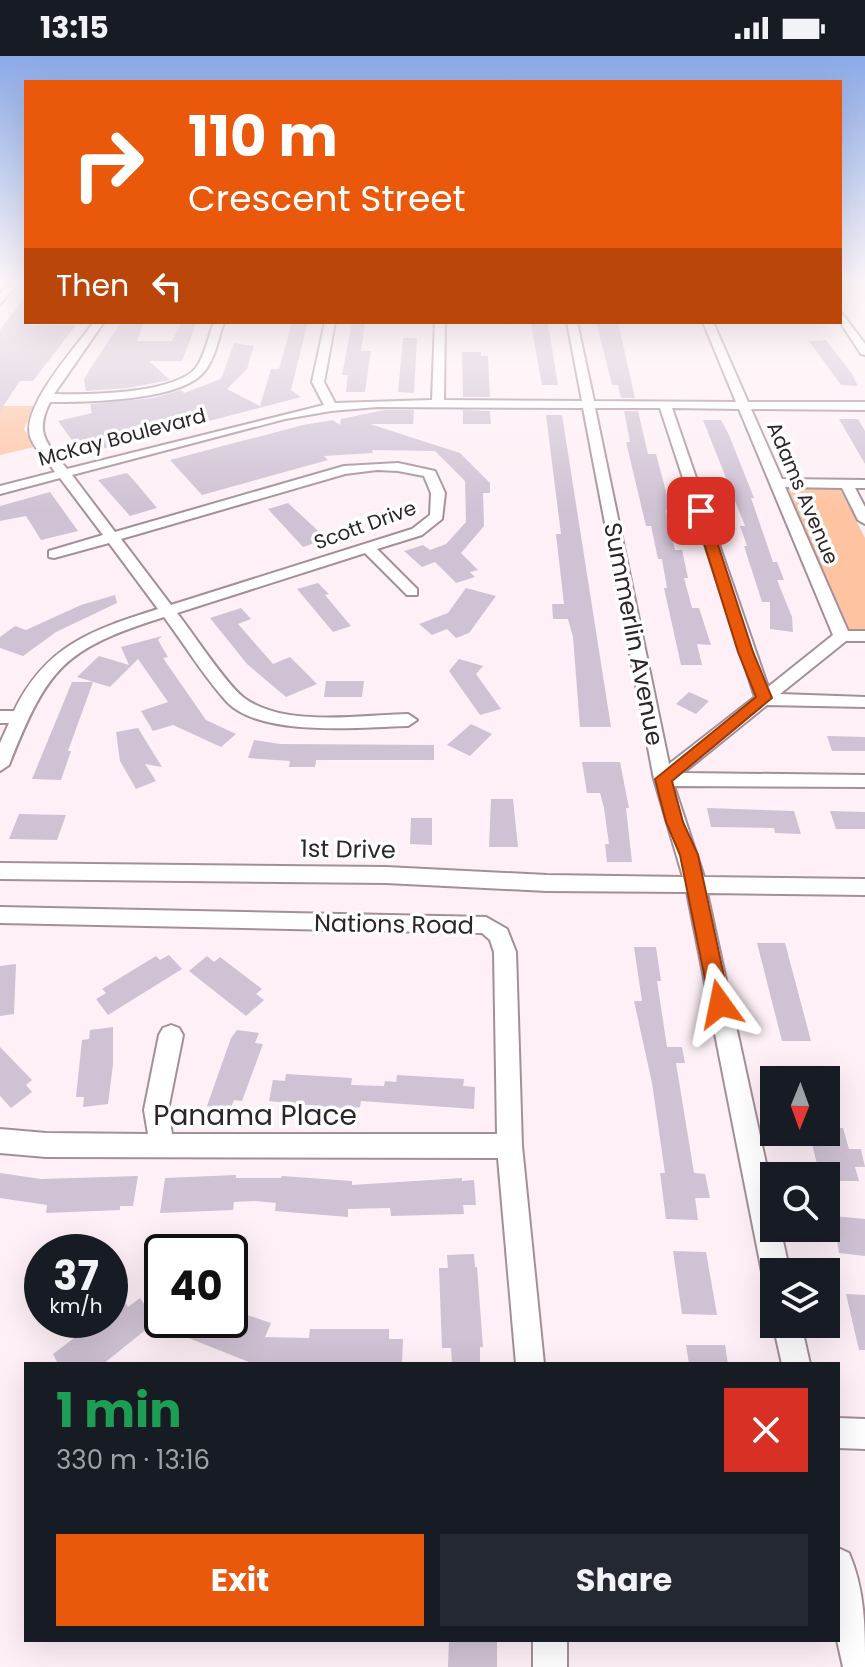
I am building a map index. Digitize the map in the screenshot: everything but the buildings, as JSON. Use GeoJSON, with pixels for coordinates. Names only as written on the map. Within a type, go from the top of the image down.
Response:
{"type":"FeatureCollection","features":[{"type":"Feature","properties":{"kind":"street"},"geometry":{"type":"LineString","coordinates":[[74,358],[46,398],[33,428],[62,474],[235,700],[269,718],[293,721],[408,720]]}},
{"type":"Feature","properties":{"kind":"street"},"geometry":{"type":"LineString","coordinates":[[46,398],[106,398],[189,378],[200,369],[204,358]]}},
{"type":"Feature","properties":{"kind":"street"},"geometry":{"type":"LineString","coordinates":[[323,358],[318,382],[331,407]]}},
{"type":"Feature","properties":{"kind":"street"},"geometry":{"type":"LineString","coordinates":[[438,404],[439,358]]}},
{"type":"Feature","properties":{"kind":"street","name":"Summerlin Avenue"},"geometry":{"type":"LineString","coordinates":[[579,358],[663,779],[674,822],[689,855],[773,1258]]}},
{"type":"Feature","properties":{"kind":"street","name":"Adams Avenue"},"geometry":{"type":"LineString","coordinates":[[724,358],[842,636]]}},
{"type":"Feature","properties":{"kind":"street","name":"McKay Boulevard"},"geometry":{"type":"LineString","coordinates":[[0,490],[284,416],[331,407],[438,404],[865,406]]}},
{"type":"Feature","properties":{"kind":"street"},"geometry":{"type":"LineString","coordinates":[[665,405],[764,699]]}},
{"type":"Feature","properties":{"kind":"street","name":"Scott Drive"},"geometry":{"type":"LineString","coordinates":[[0,765],[20,717],[43,675],[74,645],[104,631],[368,548],[430,524],[437,516],[438,493],[430,474],[416,468],[391,466],[344,470],[54,554]]}},
{"type":"Feature","properties":{"kind":"street"},"geometry":{"type":"LineString","coordinates":[[776,483],[865,484]]}},
{"type":"Feature","properties":{"kind":"street"},"geometry":{"type":"LineString","coordinates":[[846,483],[865,520]]}},
{"type":"Feature","properties":{"kind":"street"},"geometry":{"type":"LineString","coordinates":[[368,548],[412,592]]}},
{"type":"Feature","properties":{"kind":"street"},"geometry":{"type":"LineString","coordinates":[[663,779],[842,636],[865,636]]}},
{"type":"Feature","properties":{"kind":"street"},"geometry":{"type":"LineString","coordinates":[[764,699],[865,702]]}},
{"type":"Feature","properties":{"kind":"street"},"geometry":{"type":"LineString","coordinates":[[0,717],[20,717]]}},
{"type":"Feature","properties":{"kind":"street"},"geometry":{"type":"LineString","coordinates":[[663,779],[865,781]]}},
{"type":"Feature","properties":{"kind":"street","name":"1st Drive"},"geometry":{"type":"LineString","coordinates":[[0,871],[386,875],[547,883],[865,887]]}},
{"type":"Feature","properties":{"kind":"street","name":"Nations Road"},"geometry":{"type":"LineString","coordinates":[[0,915],[486,925],[499,935],[505,952],[510,1146],[530,1362]]}},
{"type":"Feature","properties":{"kind":"street"},"geometry":{"type":"LineString","coordinates":[[162,1145],[156,1110],[171,1035]]}},
{"type":"Feature","properties":{"kind":"street","name":"Panama Place"},"geometry":{"type":"LineString","coordinates":[[0,1141],[46,1145],[510,1146]]}},
{"type":"Feature","properties":{"kind":"street"},"geometry":{"type":"LineString","coordinates":[[790,1338],[796,1362]]}},
{"type":"Feature","properties":{"kind":"street"},"geometry":{"type":"LineString","coordinates":[[840,1433],[865,1434]]}},
{"type":"Feature","properties":{"kind":"street"},"geometry":{"type":"LineString","coordinates":[[840,1573],[860,1667]]}},
{"type":"Feature","properties":{"kind":"street"},"geometry":{"type":"LineString","coordinates":[[550,1642],[550,1667]]}},
{"type":"Feature","properties":{"kind":"shaded area"},"geometry":{"type":"Polygon","coordinates":[[[0,406],[34,406],[24,429],[34,447],[0,455],[0,406]]]}},
{"type":"Feature","properties":{"kind":"shaded area"},"geometry":{"type":"Polygon","coordinates":[[[788,488],[840,489],[865,538],[865,629],[847,629],[788,488]]]}},
{"type":"Feature","properties":{"kind":"route"},"geometry":{"type":"LineString","coordinates":[[701,511],[764,698],[663,779],[674,822],[689,855],[720,1004]]}}]}
